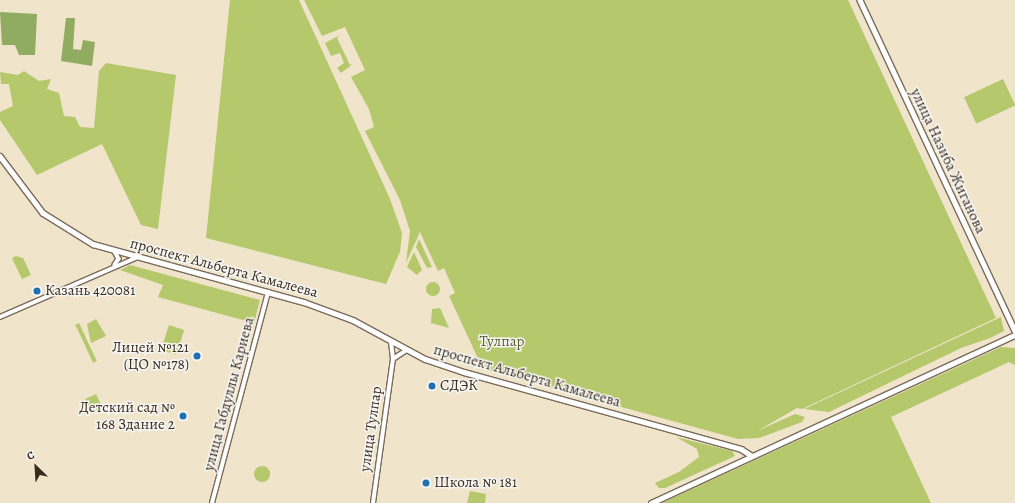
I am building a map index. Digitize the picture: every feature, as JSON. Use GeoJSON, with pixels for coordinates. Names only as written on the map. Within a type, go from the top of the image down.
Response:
{"type":"FeatureCollection","features":[{"type":"Feature","properties":{"kind":"main road","name":"улица Назиба Жиганова"},"geometry":{"type":"LineString","coordinates":[[860,0],[1015,331]]}},
{"type":"Feature","properties":{"kind":"main road","name":"проспект Альберта Камалеева"},"geometry":{"type":"LineString","coordinates":[[0,156],[43,214],[68,231],[114,250],[332,311],[407,350],[464,372],[741,449],[752,456]]}},
{"type":"Feature","properties":{"kind":"main road"},"geometry":{"type":"LineString","coordinates":[[650,503],[1015,335]]}},
{"type":"Feature","properties":{"kind":"street"},"geometry":{"type":"LineString","coordinates":[[110,268],[119,261],[114,250]]}},
{"type":"Feature","properties":{"kind":"street"},"geometry":{"type":"LineString","coordinates":[[0,318],[110,268],[138,257]]}},
{"type":"Feature","properties":{"kind":"street","name":"улица Габдуллы Кариева"},"geometry":{"type":"LineString","coordinates":[[212,503],[268,292]]}},
{"type":"Feature","properties":{"kind":"street","name":"улица Тулпар"},"geometry":{"type":"LineString","coordinates":[[373,503],[393,359],[391,342]]}},
{"type":"Feature","properties":{"kind":"street"},"geometry":{"type":"LineString","coordinates":[[393,359],[407,350]]}},
{"type":"Feature","properties":{"kind":"green space"},"geometry":{"type":"Polygon","coordinates":[[[230,0],[299,0],[390,199],[402,233],[400,252],[386,284],[206,238],[230,0]]]}},
{"type":"Feature","properties":{"kind":"green space","name":"Тулпар"},"geometry":{"type":"Polygon","coordinates":[[[304,0],[848,0],[996,318],[802,409],[797,408],[757,431],[795,414],[805,417],[802,422],[759,438],[738,439],[483,369],[449,296],[455,293],[444,268],[438,271],[420,232],[406,263],[410,231],[400,200],[365,131],[374,127],[369,109],[351,77],[365,70],[345,27],[322,36],[304,0]]]}},
{"type":"Feature","properties":{"kind":"green space"},"geometry":{"type":"Polygon","coordinates":[[[0,12],[37,14],[35,55],[19,55],[15,45],[2,45],[0,12]]]}},
{"type":"Feature","properties":{"kind":"green space"},"geometry":{"type":"Polygon","coordinates":[[[66,18],[75,18],[73,49],[81,50],[83,40],[95,42],[92,66],[61,61],[66,18]]]}},
{"type":"Feature","properties":{"kind":"green space"},"geometry":{"type":"Polygon","coordinates":[[[340,35],[337,38],[350,65],[353,64],[341,73],[337,68],[344,63],[340,53],[331,56],[325,43],[340,35]]]}},
{"type":"Feature","properties":{"kind":"green space"},"geometry":{"type":"Polygon","coordinates":[[[106,63],[176,75],[158,229],[141,225],[102,144],[37,175],[0,120],[0,112],[13,106],[9,84],[1,84],[0,72],[18,75],[24,71],[39,81],[51,79],[47,89],[59,93],[64,116],[75,117],[80,127],[94,128],[99,71],[106,63]]]}},
{"type":"Feature","properties":{"kind":"green space"},"geometry":{"type":"Polygon","coordinates":[[[1003,79],[1015,105],[976,123],[964,97],[1003,79]]]}},
{"type":"Feature","properties":{"kind":"green space"},"geometry":{"type":"Polygon","coordinates":[[[419,239],[432,267],[427,268],[416,247],[419,239]]]}},
{"type":"Feature","properties":{"kind":"green space"},"geometry":{"type":"Polygon","coordinates":[[[414,252],[422,270],[417,275],[407,267],[414,252]]]}},
{"type":"Feature","properties":{"kind":"green space"},"geometry":{"type":"Polygon","coordinates":[[[16,256],[23,258],[31,275],[22,279],[12,258],[16,256]]]}},
{"type":"Feature","properties":{"kind":"green space"},"geometry":{"type":"Polygon","coordinates":[[[130,265],[260,300],[254,323],[158,297],[163,285],[120,270],[130,265]]]}},
{"type":"Feature","properties":{"kind":"green space"},"geometry":{"type":"Polygon","coordinates":[[[430,282],[436,282],[440,286],[440,292],[436,296],[430,296],[426,292],[426,286],[430,282]]]}},
{"type":"Feature","properties":{"kind":"green space"},"geometry":{"type":"Polygon","coordinates":[[[440,308],[449,328],[431,323],[432,309],[440,308]]]}},
{"type":"Feature","properties":{"kind":"green space"},"geometry":{"type":"Polygon","coordinates":[[[1001,317],[1004,331],[990,338],[961,348],[829,412],[804,409],[1001,317]]]}},
{"type":"Feature","properties":{"kind":"green space"},"geometry":{"type":"Polygon","coordinates":[[[96,319],[106,336],[91,343],[87,324],[96,319]]]}},
{"type":"Feature","properties":{"kind":"green space"},"geometry":{"type":"Polygon","coordinates":[[[79,323],[97,361],[93,363],[75,325],[79,323]]]}},
{"type":"Feature","properties":{"kind":"green space"},"geometry":{"type":"Polygon","coordinates":[[[169,325],[184,330],[176,355],[161,350],[169,325]]]}},
{"type":"Feature","properties":{"kind":"green space"},"geometry":{"type":"Polygon","coordinates":[[[1001,347],[1015,348],[1015,365],[1009,362],[891,417],[931,503],[662,503],[1001,347]]]}},
{"type":"Feature","properties":{"kind":"green space"},"geometry":{"type":"Polygon","coordinates":[[[96,394],[102,407],[96,410],[93,403],[84,408],[81,401],[96,394]]]}},
{"type":"Feature","properties":{"kind":"green space"},"geometry":{"type":"Polygon","coordinates":[[[676,437],[732,451],[735,456],[665,488],[659,488],[655,483],[679,472],[699,457],[697,449],[676,437]]]}},
{"type":"Feature","properties":{"kind":"green space"},"geometry":{"type":"Polygon","coordinates":[[[259,466],[265,466],[270,471],[268,480],[265,482],[259,482],[254,477],[254,471],[259,466]]]}},
{"type":"Feature","properties":{"kind":"green space"},"geometry":{"type":"Polygon","coordinates":[[[470,491],[486,494],[485,503],[467,503],[470,491]]]}},
{"type":"Feature","properties":{"kind":"place","name":"Казань 420081"},"geometry":{"type":"Point","coordinates":[37,291]}},
{"type":"Feature","properties":{"kind":"place","name":"Лицей №121 (ЦО №178)"},"geometry":{"type":"Point","coordinates":[197,356]}},
{"type":"Feature","properties":{"kind":"place","name":"СДЭК"},"geometry":{"type":"Point","coordinates":[432,386]}},
{"type":"Feature","properties":{"kind":"place","name":"Детский сад № 168 Здание 2"},"geometry":{"type":"Point","coordinates":[183,416]}},
{"type":"Feature","properties":{"kind":"place","name":"Школа № 181"},"geometry":{"type":"Point","coordinates":[426,483]}}]}
